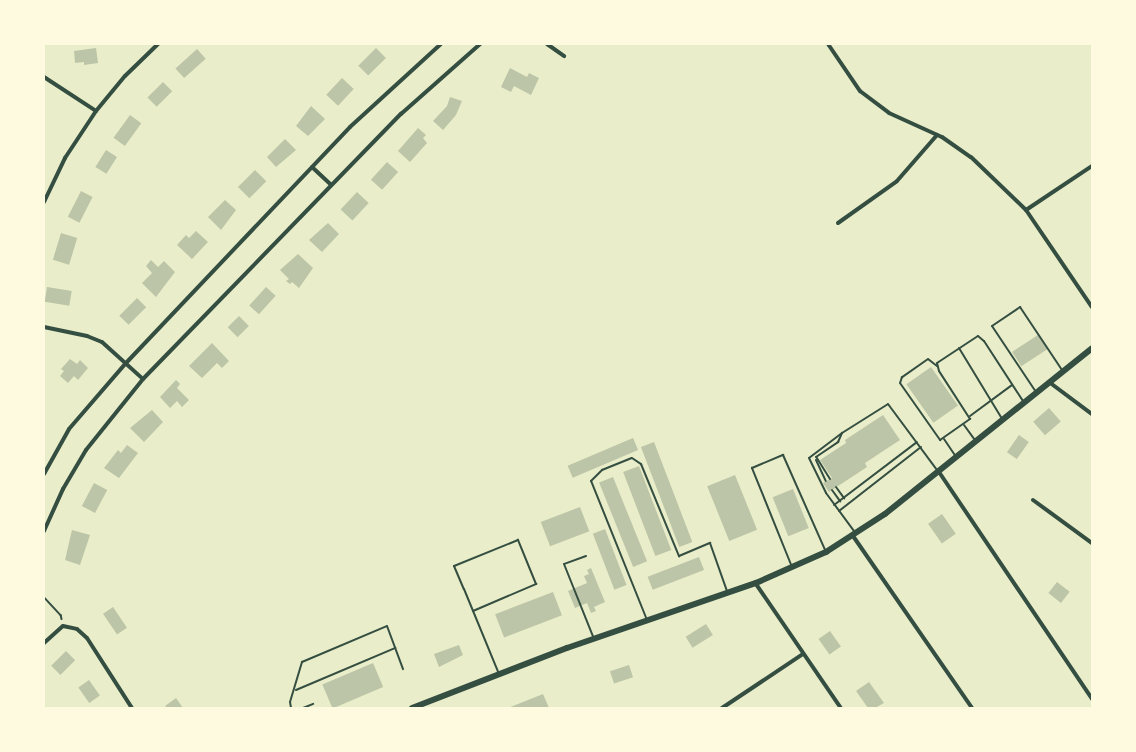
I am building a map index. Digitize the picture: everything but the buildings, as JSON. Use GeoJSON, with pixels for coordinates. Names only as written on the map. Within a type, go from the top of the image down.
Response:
{"type":"FeatureCollection","features":[{"type":"Feature","properties":{"kind":"main road"},"geometry":{"type":"LineString","coordinates":[[412,708],[594,639],[756,583],[826,552],[855,535],[939,472],[1092,348]]}},
{"type":"Feature","properties":{"kind":"street"},"geometry":{"type":"LineString","coordinates":[[44,202],[65,158],[96,111],[119,82],[158,44]]}},
{"type":"Feature","properties":{"kind":"street"},"geometry":{"type":"LineString","coordinates":[[44,474],[69,429],[126,363],[312,167],[394,84],[441,44]]}},
{"type":"Feature","properties":{"kind":"street"},"geometry":{"type":"LineString","coordinates":[[44,531],[86,450],[143,379],[400,114],[480,44]]}},
{"type":"Feature","properties":{"kind":"street"},"geometry":{"type":"LineString","coordinates":[[547,44],[564,56]]}},
{"type":"Feature","properties":{"kind":"street"},"geometry":{"type":"LineString","coordinates":[[828,44],[860,91],[889,112],[937,135],[971,157],[1026,210],[1092,307]]}},
{"type":"Feature","properties":{"kind":"street"},"geometry":{"type":"LineString","coordinates":[[44,77],[96,111]]}},
{"type":"Feature","properties":{"kind":"street"},"geometry":{"type":"LineString","coordinates":[[838,224],[897,181],[937,135]]}},
{"type":"Feature","properties":{"kind":"street"},"geometry":{"type":"LineString","coordinates":[[1026,210],[1092,166]]}},
{"type":"Feature","properties":{"kind":"street"},"geometry":{"type":"LineString","coordinates":[[312,167],[331,185]]}},
{"type":"Feature","properties":{"kind":"street"},"geometry":{"type":"LineString","coordinates":[[44,327],[95,339],[143,379]]}},
{"type":"Feature","properties":{"kind":"street"},"geometry":{"type":"LineString","coordinates":[[1048,382],[1092,414]]}},
{"type":"Feature","properties":{"kind":"street"},"geometry":{"type":"LineString","coordinates":[[939,472],[1092,699]]}},
{"type":"Feature","properties":{"kind":"street"},"geometry":{"type":"LineString","coordinates":[[1034,500],[1092,543]]}},
{"type":"Feature","properties":{"kind":"street"},"geometry":{"type":"LineString","coordinates":[[855,535],[972,708]]}},
{"type":"Feature","properties":{"kind":"street"},"geometry":{"type":"LineString","coordinates":[[756,583],[841,708]]}},
{"type":"Feature","properties":{"kind":"street"},"geometry":{"type":"LineString","coordinates":[[44,644],[63,626],[73,627],[82,633],[132,708]]}},
{"type":"Feature","properties":{"kind":"street"},"geometry":{"type":"LineString","coordinates":[[722,708],[803,654]]}},
{"type":"Feature","properties":{"kind":"lane"},"geometry":{"type":"LineString","coordinates":[[1036,392],[992,326],[1020,307],[1062,370]]}},
{"type":"Feature","properties":{"kind":"lane"},"geometry":{"type":"LineString","coordinates":[[937,366],[939,361],[980,337],[1023,402]]}},
{"type":"Feature","properties":{"kind":"lane"},"geometry":{"type":"LineString","coordinates":[[960,348],[1002,419]]}},
{"type":"Feature","properties":{"kind":"lane"},"geometry":{"type":"LineString","coordinates":[[928,359],[937,366],[970,416],[969,422],[940,440],[900,383],[902,377],[928,359]]}},
{"type":"Feature","properties":{"kind":"lane"},"geometry":{"type":"LineString","coordinates":[[970,416],[1012,385]]}},
{"type":"Feature","properties":{"kind":"lane"},"geometry":{"type":"LineString","coordinates":[[855,535],[834,505],[809,458],[842,433],[888,404],[939,472]]}},
{"type":"Feature","properties":{"kind":"lane"},"geometry":{"type":"LineString","coordinates":[[964,425],[976,441]]}},
{"type":"Feature","properties":{"kind":"lane"},"geometry":{"type":"LineString","coordinates":[[828,480],[816,460],[818,455],[838,442],[842,433]]}},
{"type":"Feature","properties":{"kind":"lane"},"geometry":{"type":"LineString","coordinates":[[944,439],[957,457]]}},
{"type":"Feature","properties":{"kind":"lane"},"geometry":{"type":"LineString","coordinates":[[834,505],[917,442]]}},
{"type":"Feature","properties":{"kind":"lane"},"geometry":{"type":"LineString","coordinates":[[838,511],[921,447]]}},
{"type":"Feature","properties":{"kind":"lane"},"geometry":{"type":"LineString","coordinates":[[792,568],[752,468],[783,455],[826,552]]}},
{"type":"Feature","properties":{"kind":"lane"},"geometry":{"type":"LineString","coordinates":[[647,620],[591,481],[602,470],[632,458],[641,464],[679,556],[710,543],[728,592]]}},
{"type":"Feature","properties":{"kind":"lane"},"geometry":{"type":"LineString","coordinates":[[836,487],[844,498]]}},
{"type":"Feature","properties":{"kind":"lane"},"geometry":{"type":"LineString","coordinates":[[832,490],[840,501]]}},
{"type":"Feature","properties":{"kind":"lane"},"geometry":{"type":"LineString","coordinates":[[473,611],[536,584],[518,540],[454,566],[499,674]]}},
{"type":"Feature","properties":{"kind":"lane"},"geometry":{"type":"LineString","coordinates":[[585,556],[564,564],[594,639]]}},
{"type":"Feature","properties":{"kind":"lane"},"geometry":{"type":"LineString","coordinates":[[291,708],[290,702],[302,662],[387,626],[403,669]]}},
{"type":"Feature","properties":{"kind":"lane"},"geometry":{"type":"LineString","coordinates":[[295,690],[395,648]]}},
{"type":"Feature","properties":{"kind":"lane"},"geometry":{"type":"LineString","coordinates":[[303,708],[313,704]]}},
{"type":"Feature","properties":{"kind":"path"},"geometry":{"type":"LineString","coordinates":[[44,597],[61,615]]}}]}
